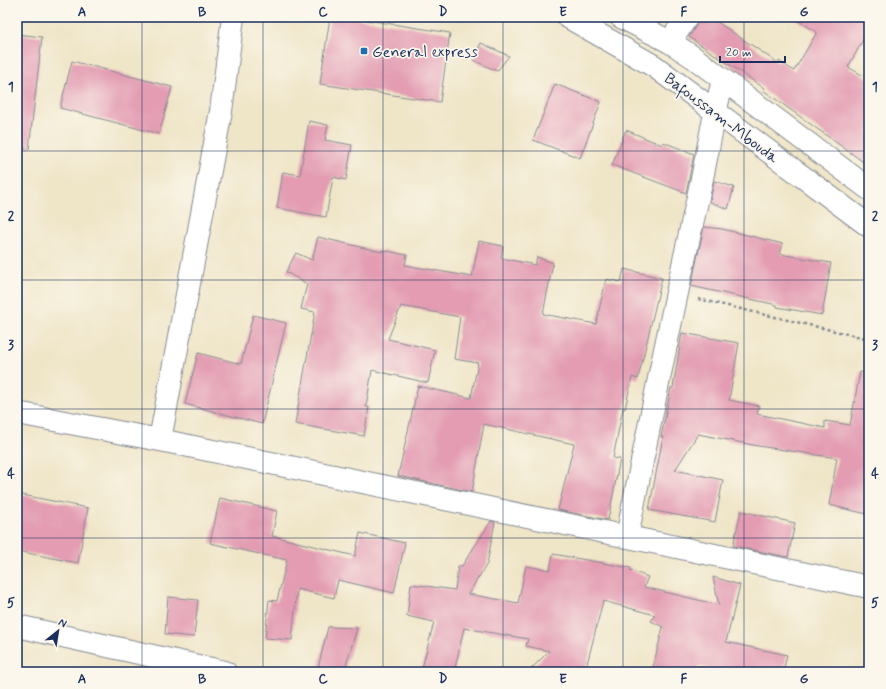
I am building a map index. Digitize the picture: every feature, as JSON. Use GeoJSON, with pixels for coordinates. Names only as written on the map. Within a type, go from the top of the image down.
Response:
{"type":"FeatureCollection","features":[{"type":"Feature","properties":{"kind":"main road"},"geometry":{"type":"LineString","coordinates":[[160,440],[220,110],[233,17]]}},
{"type":"Feature","properties":{"kind":"main road","name":"Bafoussam-Mbouda"},"geometry":{"type":"LineString","coordinates":[[568,17],[654,66],[869,226]]}},
{"type":"Feature","properties":{"kind":"main road","name":"Bafoussam-Mbouda"},"geometry":{"type":"LineString","coordinates":[[621,17],[670,42],[722,82],[869,189]]}},
{"type":"Feature","properties":{"kind":"main road"},"geometry":{"type":"LineString","coordinates":[[670,42],[687,17]]}},
{"type":"Feature","properties":{"kind":"main road"},"geometry":{"type":"LineString","coordinates":[[627,537],[676,294],[707,155],[714,110],[722,82]]}},
{"type":"Feature","properties":{"kind":"main road"},"geometry":{"type":"LineString","coordinates":[[17,413],[160,440],[869,588]]}},
{"type":"Feature","properties":{"kind":"main road"},"geometry":{"type":"LineString","coordinates":[[17,626],[225,672]]}},
{"type":"Feature","properties":{"kind":"path"},"geometry":{"type":"LineString","coordinates":[[676,294],[869,339]]}},
{"type":"Feature","properties":{"kind":"building"},"geometry":{"type":"Polygon","coordinates":[[[330,17],[347,17],[450,33],[440,102],[320,84],[330,17]]]}},
{"type":"Feature","properties":{"kind":"building"},"geometry":{"type":"Polygon","coordinates":[[[699,17],[710,17],[778,63],[779,61],[794,71],[817,32],[792,17],[869,17],[869,29],[848,67],[869,79],[869,166],[763,90],[764,88],[689,37],[697,24],[699,17]]]}},
{"type":"Feature","properties":{"kind":"building"},"geometry":{"type":"Polygon","coordinates":[[[17,34],[42,37],[29,149],[17,148],[17,34]]]}},
{"type":"Feature","properties":{"kind":"building"},"geometry":{"type":"Polygon","coordinates":[[[481,43],[509,56],[497,71],[473,60],[481,43]]]}},
{"type":"Feature","properties":{"kind":"building"},"geometry":{"type":"Polygon","coordinates":[[[72,61],[172,87],[159,134],[60,108],[72,61]]]}},
{"type":"Feature","properties":{"kind":"building"},"geometry":{"type":"Polygon","coordinates":[[[555,84],[601,102],[580,158],[533,140],[555,84]]]}},
{"type":"Feature","properties":{"kind":"building"},"geometry":{"type":"Polygon","coordinates":[[[309,121],[328,125],[325,140],[352,145],[346,180],[333,177],[326,217],[277,208],[283,172],[300,175],[309,121]]]}},
{"type":"Feature","properties":{"kind":"building"},"geometry":{"type":"Polygon","coordinates":[[[626,130],[662,145],[663,142],[694,154],[686,193],[612,165],[626,130]]]}},
{"type":"Feature","properties":{"kind":"building"},"geometry":{"type":"Polygon","coordinates":[[[714,181],[734,187],[728,209],[710,202],[714,181]]]}},
{"type":"Feature","properties":{"kind":"building"},"geometry":{"type":"Polygon","coordinates":[[[704,227],[722,229],[783,244],[780,254],[831,263],[822,315],[777,307],[777,305],[691,286],[704,227]]]}},
{"type":"Feature","properties":{"kind":"building"},"geometry":{"type":"Polygon","coordinates":[[[318,237],[382,252],[382,250],[407,255],[405,265],[472,277],[479,241],[503,246],[501,258],[535,265],[537,257],[553,263],[543,314],[596,324],[606,279],[621,282],[624,269],[662,278],[638,379],[632,377],[625,409],[623,408],[613,458],[620,459],[608,520],[558,510],[574,444],[484,424],[472,492],[398,476],[418,386],[471,398],[478,363],[454,359],[460,317],[401,306],[388,339],[435,350],[428,383],[372,370],[366,407],[369,407],[364,436],[295,424],[315,312],[301,309],[307,284],[286,272],[296,253],[312,260],[318,237]]]}},
{"type":"Feature","properties":{"kind":"building"},"geometry":{"type":"Polygon","coordinates":[[[253,315],[286,323],[262,424],[185,404],[198,353],[241,364],[253,315]]]}},
{"type":"Feature","properties":{"kind":"building"},"geometry":{"type":"Polygon","coordinates":[[[682,333],[739,343],[729,400],[759,406],[757,414],[825,428],[825,421],[850,425],[860,372],[869,373],[869,504],[867,514],[829,505],[837,458],[758,446],[698,434],[675,470],[723,480],[715,522],[649,510],[663,437],[661,437],[671,388],[673,388],[682,333]]]}},
{"type":"Feature","properties":{"kind":"building"},"geometry":{"type":"Polygon","coordinates":[[[17,494],[88,508],[78,563],[17,551],[17,494]]]}},
{"type":"Feature","properties":{"kind":"building"},"geometry":{"type":"Polygon","coordinates":[[[220,498],[277,511],[272,536],[355,556],[360,533],[405,543],[394,593],[338,580],[334,598],[297,589],[292,640],[265,638],[269,600],[277,601],[287,560],[210,543],[220,498]]]}},
{"type":"Feature","properties":{"kind":"building"},"geometry":{"type":"Polygon","coordinates":[[[741,511],[795,523],[788,557],[733,546],[741,511]]]}},
{"type":"Feature","properties":{"kind":"building"},"geometry":{"type":"Polygon","coordinates":[[[491,521],[495,522],[487,564],[468,594],[518,603],[526,566],[550,570],[553,554],[631,568],[630,570],[648,577],[644,587],[719,605],[713,577],[740,585],[726,642],[787,655],[783,672],[728,672],[698,666],[697,672],[676,672],[653,667],[663,627],[651,621],[655,615],[603,601],[585,672],[528,672],[549,651],[526,646],[528,639],[464,628],[454,672],[421,672],[434,622],[407,616],[411,584],[455,590],[458,566],[462,566],[491,521]]]}},
{"type":"Feature","properties":{"kind":"building"},"geometry":{"type":"Polygon","coordinates":[[[168,597],[198,600],[194,637],[165,634],[168,597]]]}},
{"type":"Feature","properties":{"kind":"building"},"geometry":{"type":"Polygon","coordinates":[[[328,627],[357,628],[344,672],[317,672],[328,627]]]}},
{"type":"Feature","properties":{"kind":"place","name":"General express"},"geometry":{"type":"Point","coordinates":[364,51]}}]}
